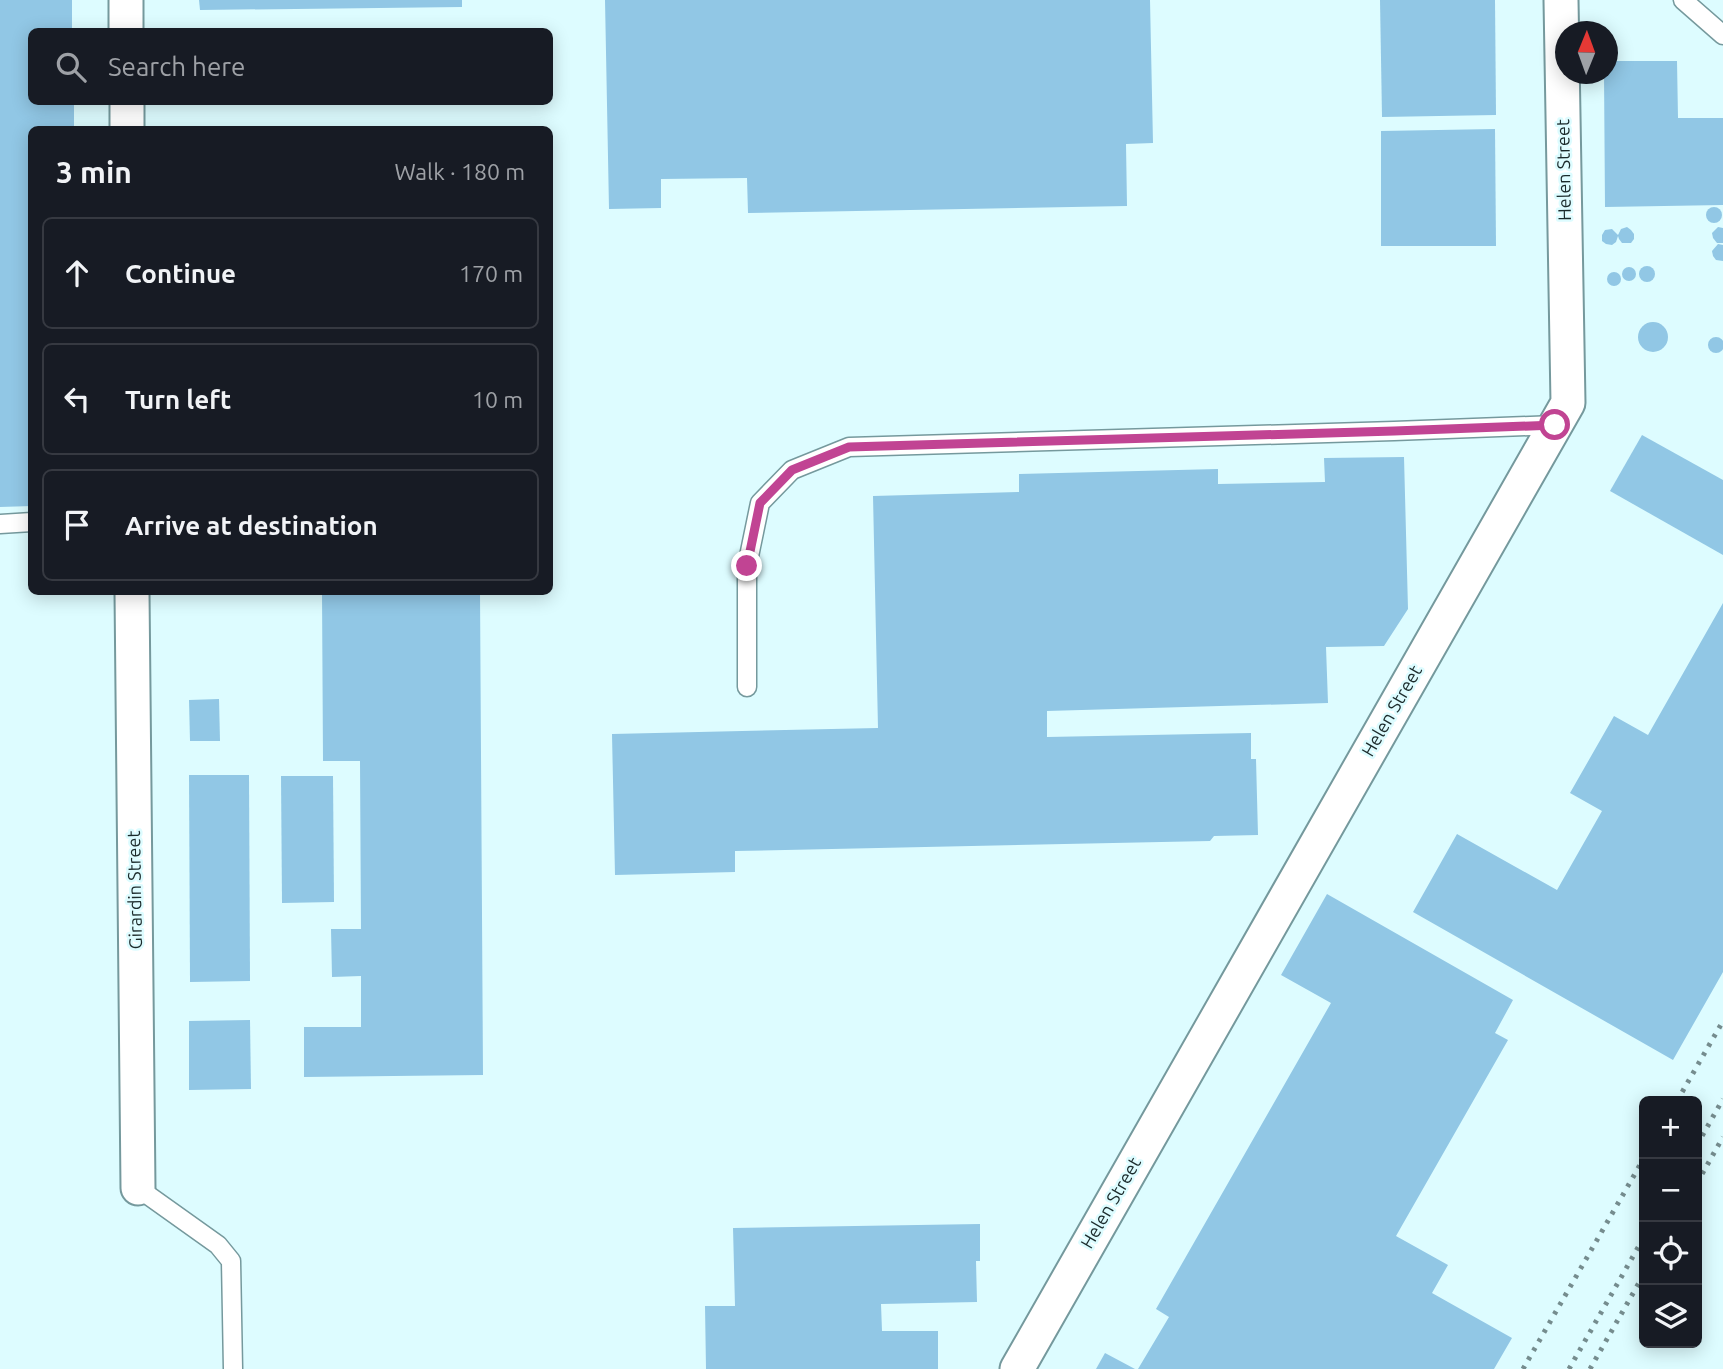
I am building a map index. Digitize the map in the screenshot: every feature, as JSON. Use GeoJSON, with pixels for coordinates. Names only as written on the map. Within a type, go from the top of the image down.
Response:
{"type":"FeatureCollection","features":[{"type":"Feature","properties":{"kind":"street"},"geometry":{"type":"LineString","coordinates":[[126,0],[126,28]]}},
{"type":"Feature","properties":{"kind":"street","name":"Helen Street"},"geometry":{"type":"LineString","coordinates":[[1017,1369],[1568,403],[1562,0]]}},
{"type":"Feature","properties":{"kind":"street"},"geometry":{"type":"LineString","coordinates":[[127,105],[127,126]]}},
{"type":"Feature","properties":{"kind":"street","name":"Girardin Street"},"geometry":{"type":"LineString","coordinates":[[132,595],[138,1188]]}},
{"type":"Feature","properties":{"kind":"lane"},"geometry":{"type":"LineString","coordinates":[[1683,0],[1723,35]]}},
{"type":"Feature","properties":{"kind":"lane"},"geometry":{"type":"LineString","coordinates":[[747,687],[747,566],[760,503],[792,470],[849,447],[1555,425]]}},
{"type":"Feature","properties":{"kind":"lane"},"geometry":{"type":"LineString","coordinates":[[0,524],[28,522]]}},
{"type":"Feature","properties":{"kind":"lane"},"geometry":{"type":"LineString","coordinates":[[138,1188],[219,1245],[232,1261],[233,1369]]}},
{"type":"Feature","properties":{"kind":"building"},"geometry":{"type":"Polygon","coordinates":[[[0,0],[72,0],[72,28],[28,28],[28,105],[74,105],[74,126],[28,126],[28,506],[0,507],[0,0]]]}},
{"type":"Feature","properties":{"kind":"building"},"geometry":{"type":"Polygon","coordinates":[[[199,0],[462,0],[462,7],[200,10],[199,0]]]}},
{"type":"Feature","properties":{"kind":"building"},"geometry":{"type":"Polygon","coordinates":[[[605,0],[1150,0],[1153,143],[1126,144],[1127,206],[748,213],[747,178],[661,179],[661,208],[609,209],[605,0]]]}},
{"type":"Feature","properties":{"kind":"building"},"geometry":{"type":"Polygon","coordinates":[[[1380,0],[1495,0],[1496,115],[1382,117],[1380,0]]]}},
{"type":"Feature","properties":{"kind":"building"},"geometry":{"type":"Polygon","coordinates":[[[1618,61],[1677,61],[1678,118],[1723,118],[1723,205],[1605,207],[1604,84],[1618,84],[1618,61]]]}},
{"type":"Feature","properties":{"kind":"building"},"geometry":{"type":"Polygon","coordinates":[[[1495,129],[1496,246],[1381,246],[1381,131],[1495,129]]]}},
{"type":"Feature","properties":{"kind":"building"},"geometry":{"type":"Polygon","coordinates":[[[1711,207],[1717,207],[1722,215],[1720,221],[1711,223],[1706,218],[1706,212],[1711,207]]]}},
{"type":"Feature","properties":{"kind":"building"},"geometry":{"type":"Polygon","coordinates":[[[1627,227],[1634,234],[1631,243],[1622,243],[1618,236],[1612,245],[1602,241],[1605,230],[1612,229],[1618,235],[1621,229],[1627,227]]]}},
{"type":"Feature","properties":{"kind":"building"},"geometry":{"type":"Polygon","coordinates":[[[1718,227],[1723,228],[1723,243],[1717,243],[1713,238],[1712,233],[1718,227]]]}},
{"type":"Feature","properties":{"kind":"building"},"geometry":{"type":"Polygon","coordinates":[[[1718,244],[1723,245],[1723,261],[1716,260],[1713,256],[1712,251],[1718,244]]]}},
{"type":"Feature","properties":{"kind":"building"},"geometry":{"type":"Polygon","coordinates":[[[1644,266],[1650,266],[1655,274],[1653,280],[1644,282],[1639,277],[1639,271],[1644,266]]]}},
{"type":"Feature","properties":{"kind":"building"},"geometry":{"type":"Polygon","coordinates":[[[1626,267],[1632,267],[1636,274],[1632,281],[1626,281],[1622,277],[1622,271],[1626,267]]]}},
{"type":"Feature","properties":{"kind":"building"},"geometry":{"type":"Polygon","coordinates":[[[1611,272],[1617,272],[1621,279],[1617,286],[1611,286],[1607,282],[1607,276],[1611,272]]]}},
{"type":"Feature","properties":{"kind":"building"},"geometry":{"type":"Polygon","coordinates":[[[1653,322],[1664,326],[1668,337],[1664,348],[1653,352],[1642,348],[1638,337],[1642,326],[1653,322]]]}},
{"type":"Feature","properties":{"kind":"building"},"geometry":{"type":"Polygon","coordinates":[[[1716,337],[1722,339],[1722,351],[1716,353],[1710,351],[1708,345],[1710,339],[1716,337]]]}},
{"type":"Feature","properties":{"kind":"building"},"geometry":{"type":"Polygon","coordinates":[[[1642,435],[1723,480],[1723,555],[1610,491],[1642,435]]]}},
{"type":"Feature","properties":{"kind":"building"},"geometry":{"type":"Polygon","coordinates":[[[1404,457],[1408,609],[1384,646],[1326,647],[1328,703],[1047,711],[1047,737],[1251,733],[1251,759],[1256,759],[1258,835],[1214,836],[1210,841],[735,851],[735,872],[615,875],[612,734],[878,728],[873,496],[1019,492],[1019,474],[1218,469],[1218,484],[1325,482],[1324,458],[1404,457]]]}},
{"type":"Feature","properties":{"kind":"building"},"geometry":{"type":"Polygon","coordinates":[[[322,595],[480,595],[483,1075],[304,1077],[304,1027],[361,1027],[361,976],[332,977],[331,929],[361,929],[360,761],[323,761],[322,595]]]}},
{"type":"Feature","properties":{"kind":"building"},"geometry":{"type":"Polygon","coordinates":[[[1723,603],[1723,972],[1673,1060],[1413,912],[1457,834],[1557,890],[1602,811],[1570,793],[1614,716],[1648,735],[1723,603]]]}},
{"type":"Feature","properties":{"kind":"building"},"geometry":{"type":"Polygon","coordinates":[[[219,699],[220,741],[190,741],[189,700],[219,699]]]}},
{"type":"Feature","properties":{"kind":"building"},"geometry":{"type":"Polygon","coordinates":[[[189,775],[249,775],[250,981],[190,982],[189,775]]]}},
{"type":"Feature","properties":{"kind":"building"},"geometry":{"type":"Polygon","coordinates":[[[281,776],[333,776],[334,902],[282,903],[281,776]]]}},
{"type":"Feature","properties":{"kind":"building"},"geometry":{"type":"Polygon","coordinates":[[[1327,894],[1513,1000],[1495,1033],[1508,1040],[1396,1236],[1448,1265],[1432,1293],[1512,1338],[1494,1369],[1138,1369],[1169,1317],[1156,1309],[1331,1003],[1281,975],[1327,894]]]}},
{"type":"Feature","properties":{"kind":"building"},"geometry":{"type":"Polygon","coordinates":[[[250,1020],[251,1089],[189,1090],[189,1021],[250,1020]]]}},
{"type":"Feature","properties":{"kind":"building"},"geometry":{"type":"Polygon","coordinates":[[[980,1224],[980,1261],[976,1261],[977,1302],[881,1304],[882,1331],[938,1331],[938,1369],[706,1369],[705,1306],[735,1306],[733,1228],[980,1224]]]}},
{"type":"Feature","properties":{"kind":"building"},"geometry":{"type":"Polygon","coordinates":[[[1105,1353],[1135,1369],[1096,1369],[1105,1353]]]}},
{"type":"Feature","properties":{"kind":"railway"},"geometry":{"type":"LineString","coordinates":[[1680,1096],[1723,1021]]}},
{"type":"Feature","properties":{"kind":"railway"},"geometry":{"type":"LineString","coordinates":[[1702,1136],[1723,1099]]}},
{"type":"Feature","properties":{"kind":"railway"},"geometry":{"type":"LineString","coordinates":[[1702,1174],[1723,1137]]}},
{"type":"Feature","properties":{"kind":"railway"},"geometry":{"type":"LineString","coordinates":[[1523,1369],[1643,1159]]}},
{"type":"Feature","properties":{"kind":"railway"},"geometry":{"type":"LineString","coordinates":[[1569,1369],[1639,1246]]}},
{"type":"Feature","properties":{"kind":"railway"},"geometry":{"type":"LineString","coordinates":[[1590,1369],[1639,1283]]}},
{"type":"Feature","properties":{"kind":"route"},"geometry":{"type":"LineString","coordinates":[[747,566],[760,503],[792,470],[849,447],[1555,425]]}}]}
